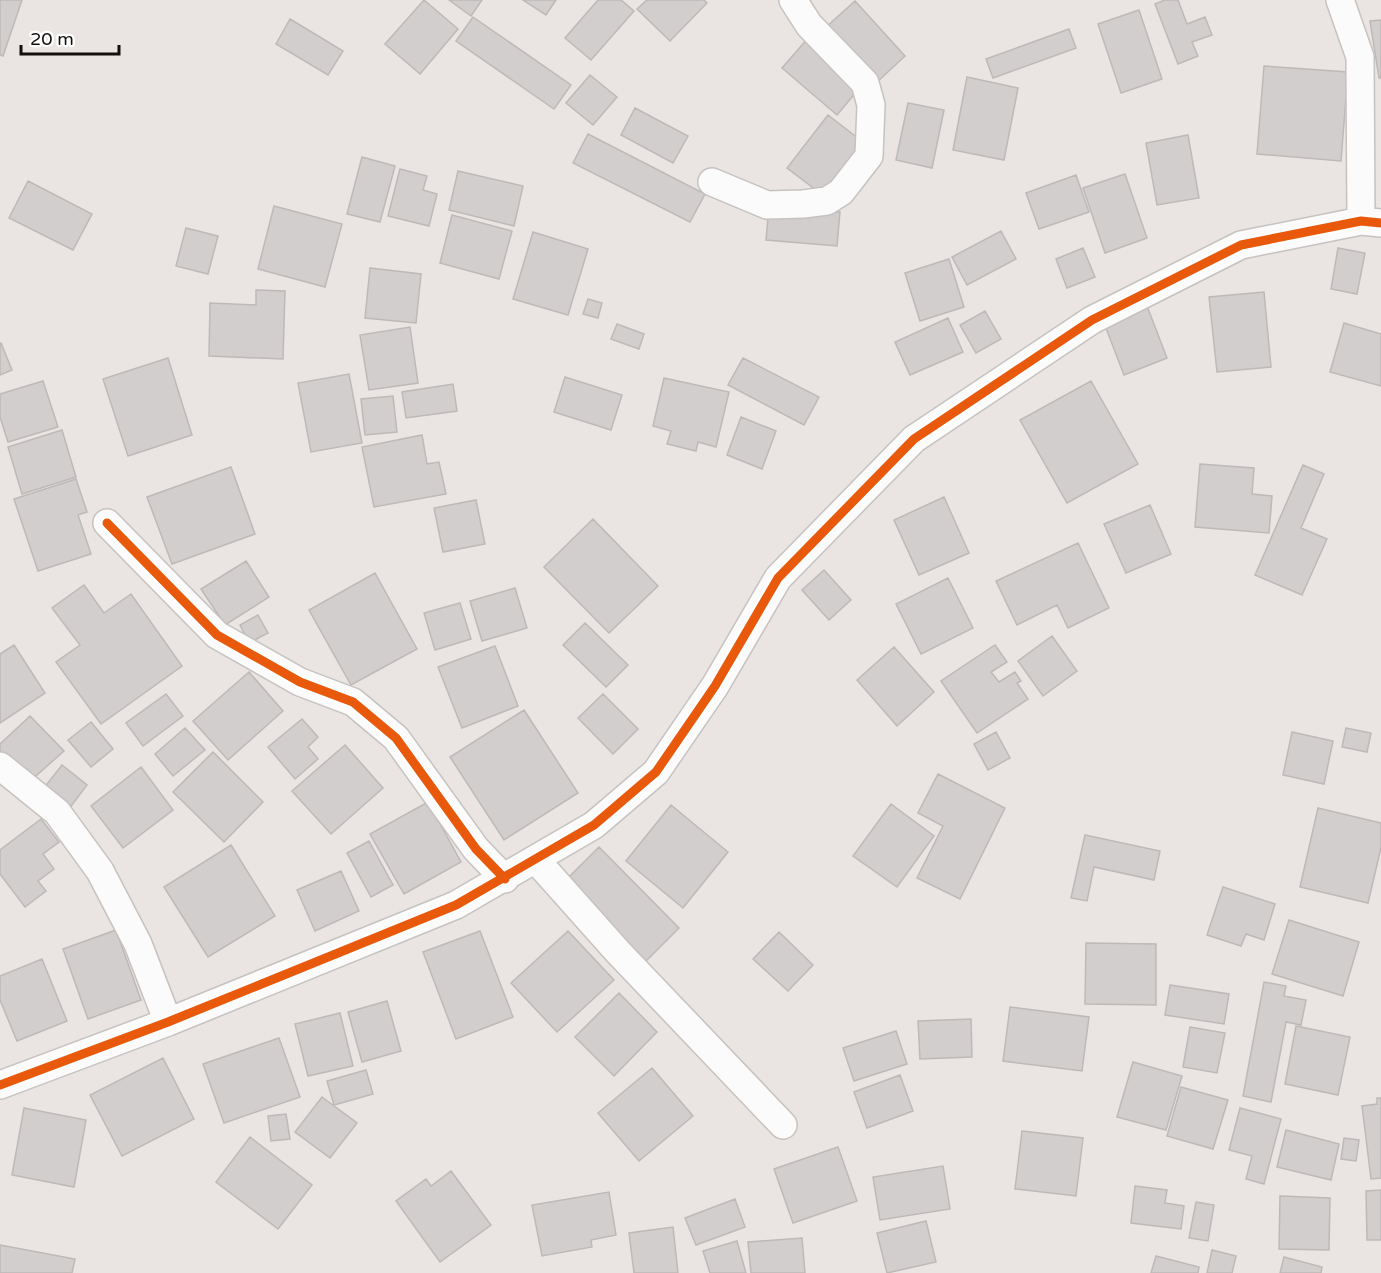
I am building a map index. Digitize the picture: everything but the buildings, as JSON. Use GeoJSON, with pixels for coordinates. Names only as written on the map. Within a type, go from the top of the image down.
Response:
{"type":"FeatureCollection","features":[{"type":"Feature","properties":{"kind":"street"},"geometry":{"type":"LineString","coordinates":[[712,182],[767,205],[827,201],[841,192],[869,156],[871,105],[865,83],[809,26],[793,0]]}},
{"type":"Feature","properties":{"kind":"street"},"geometry":{"type":"LineString","coordinates":[[0,1085],[168,1022],[456,905],[505,879],[594,825],[656,772],[715,686],[778,578],[914,439],[1092,320],[1241,245],[1371,222],[1360,57],[1340,0]]}},
{"type":"Feature","properties":{"kind":"street"},"geometry":{"type":"LineString","coordinates":[[106,523],[217,635],[300,682],[353,702],[396,738],[476,849],[505,879]]}},
{"type":"Feature","properties":{"kind":"street"},"geometry":{"type":"LineString","coordinates":[[0,766],[57,812],[100,871],[138,944],[168,1022]]}},
{"type":"Feature","properties":{"kind":"street"},"geometry":{"type":"LineString","coordinates":[[536,860],[618,952],[783,1125]]}},
{"type":"Feature","properties":{"kind":"cycle path"},"geometry":{"type":"LineString","coordinates":[[0,1085],[168,1022],[456,905],[594,825],[656,772],[715,686],[778,578],[914,439],[1092,320],[1241,245],[1361,221],[1381,223]]}},
{"type":"Feature","properties":{"kind":"cycle path"},"geometry":{"type":"LineString","coordinates":[[107,523],[217,635],[300,682],[353,702],[396,738],[476,849],[505,879]]}}]}
